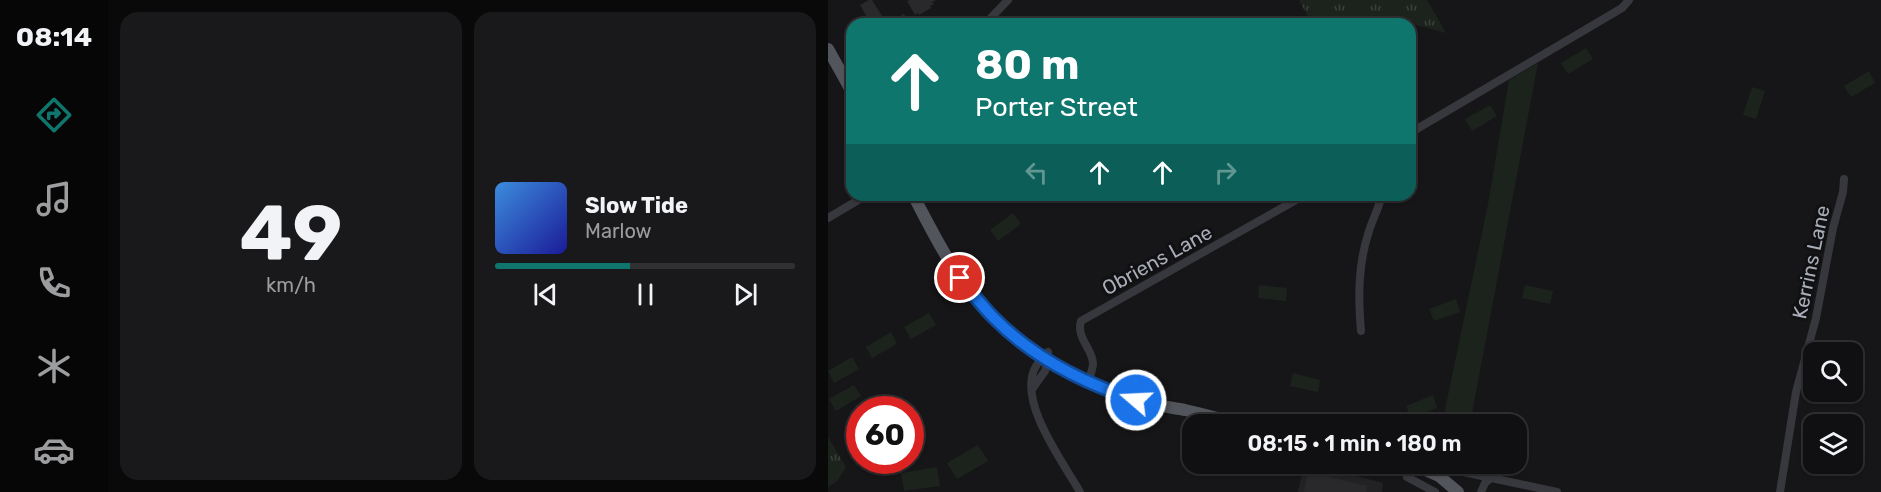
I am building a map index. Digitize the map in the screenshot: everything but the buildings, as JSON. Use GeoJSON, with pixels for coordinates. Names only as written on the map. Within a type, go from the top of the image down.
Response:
{"type":"FeatureCollection","features":[{"type":"Feature","properties":{"kind":"main road"},"geometry":{"type":"LineString","coordinates":[[828,49],[846,81]]}},
{"type":"Feature","properties":{"kind":"main road"},"geometry":{"type":"LineString","coordinates":[[828,60],[846,84]]}},
{"type":"Feature","properties":{"kind":"main road"},"geometry":{"type":"LineString","coordinates":[[916,201],[960,278],[1003,327],[1046,358],[1136,400],[1203,414]]}},
{"type":"Feature","properties":{"kind":"main road"},"geometry":{"type":"LineString","coordinates":[[1199,413],[1206,414]]}},
{"type":"Feature","properties":{"kind":"main road"},"geometry":{"type":"LineString","coordinates":[[1443,474],[1458,492]]}},
{"type":"Feature","properties":{"kind":"main road"},"geometry":{"type":"LineString","coordinates":[[1443,474],[1468,492]]}},
{"type":"Feature","properties":{"kind":"street"},"geometry":{"type":"LineString","coordinates":[[991,18],[1008,0]]}},
{"type":"Feature","properties":{"kind":"street"},"geometry":{"type":"LineString","coordinates":[[1416,128],[1622,8],[1629,0]]}},
{"type":"Feature","properties":{"kind":"street","name":"Kerrins Lane"},"geometry":{"type":"LineString","coordinates":[[1780,492],[1796,392],[1816,318],[1844,179]]}},
{"type":"Feature","properties":{"kind":"street"},"geometry":{"type":"LineString","coordinates":[[828,218],[857,201]]}},
{"type":"Feature","properties":{"kind":"street","name":"Obriens Lane"},"geometry":{"type":"LineString","coordinates":[[1089,379],[1093,362],[1080,335],[1081,321],[1294,201]]}},
{"type":"Feature","properties":{"kind":"street"},"geometry":{"type":"LineString","coordinates":[[1361,331],[1358,294],[1360,268],[1380,201]]}},
{"type":"Feature","properties":{"kind":"street"},"geometry":{"type":"LineString","coordinates":[[1046,358],[1036,366],[1032,379],[1031,399],[1038,418],[1080,492]]}},
{"type":"Feature","properties":{"kind":"street"},"geometry":{"type":"LineString","coordinates":[[1476,474],[1557,492]]}},
{"type":"Feature","properties":{"kind":"street"},"geometry":{"type":"LineString","coordinates":[[1407,477],[1435,492]]}},
{"type":"Feature","properties":{"kind":"street"},"geometry":{"type":"LineString","coordinates":[[1481,492],[1485,483],[1492,477]]}},
{"type":"Feature","properties":{"kind":"shaded area"},"geometry":{"type":"Polygon","coordinates":[[[1302,474],[1349,474],[1383,483],[1382,492],[1298,492],[1302,474]]]}},
{"type":"Feature","properties":{"kind":"green space"},"geometry":{"type":"Polygon","coordinates":[[[1299,0],[1427,0],[1446,33],[1416,25],[1416,18],[1383,16],[1382,18],[1309,18],[1299,0]]]}},
{"type":"Feature","properties":{"kind":"green space"},"geometry":{"type":"Polygon","coordinates":[[[1586,48],[1593,59],[1568,74],[1561,63],[1586,48]]]}},
{"type":"Feature","properties":{"kind":"green space"},"geometry":{"type":"Polygon","coordinates":[[[1538,63],[1472,414],[1444,414],[1488,204],[1509,80],[1538,63]]]}},
{"type":"Feature","properties":{"kind":"green space"},"geometry":{"type":"Polygon","coordinates":[[[1869,71],[1875,83],[1851,97],[1844,86],[1869,71]]]}},
{"type":"Feature","properties":{"kind":"green space"},"geometry":{"type":"Polygon","coordinates":[[[1752,87],[1765,91],[1756,119],[1743,115],[1752,87]]]}},
{"type":"Feature","properties":{"kind":"green space"},"geometry":{"type":"Polygon","coordinates":[[[1490,105],[1497,116],[1472,131],[1465,119],[1490,105]]]}},
{"type":"Feature","properties":{"kind":"green space"},"geometry":{"type":"Polygon","coordinates":[[[1013,213],[1021,224],[998,241],[990,230],[1013,213]]]}},
{"type":"Feature","properties":{"kind":"green space"},"geometry":{"type":"Polygon","coordinates":[[[1259,285],[1287,288],[1286,301],[1258,298],[1259,285]]]}},
{"type":"Feature","properties":{"kind":"green space"},"geometry":{"type":"Polygon","coordinates":[[[1525,285],[1553,291],[1550,304],[1522,298],[1525,285]]]}},
{"type":"Feature","properties":{"kind":"green space"},"geometry":{"type":"Polygon","coordinates":[[[1456,299],[1460,312],[1434,321],[1429,309],[1456,299]]]}},
{"type":"Feature","properties":{"kind":"green space"},"geometry":{"type":"Polygon","coordinates":[[[929,313],[936,325],[911,339],[904,327],[929,313]]]}},
{"type":"Feature","properties":{"kind":"green space"},"geometry":{"type":"Polygon","coordinates":[[[891,332],[897,344],[872,358],[866,347],[891,332]]]}},
{"type":"Feature","properties":{"kind":"green space"},"geometry":{"type":"Polygon","coordinates":[[[852,357],[859,369],[834,383],[828,371],[852,357]]]}},
{"type":"Feature","properties":{"kind":"green space"},"geometry":{"type":"Polygon","coordinates":[[[1293,373],[1320,380],[1318,392],[1290,386],[1293,373]]]}},
{"type":"Feature","properties":{"kind":"green space"},"geometry":{"type":"Polygon","coordinates":[[[854,385],[861,396],[846,396],[846,405],[836,411],[829,399],[854,385]]]}},
{"type":"Feature","properties":{"kind":"green space"},"geometry":{"type":"Polygon","coordinates":[[[1433,395],[1437,408],[1421,414],[1409,414],[1406,406],[1433,395]]]}},
{"type":"Feature","properties":{"kind":"green space"},"geometry":{"type":"Polygon","coordinates":[[[828,437],[846,467],[837,481],[828,487],[828,437]]]}},
{"type":"Feature","properties":{"kind":"green space"},"geometry":{"type":"Polygon","coordinates":[[[978,445],[988,461],[957,479],[947,463],[978,445]]]}},
{"type":"Feature","properties":{"kind":"green space"},"geometry":{"type":"Polygon","coordinates":[[[937,467],[940,486],[904,491],[901,474],[924,474],[924,469],[937,467]]]}},
{"type":"Feature","properties":{"kind":"route"},"geometry":{"type":"LineString","coordinates":[[960,278],[1003,327],[1048,362],[1088,383],[1136,400]]}}]}
